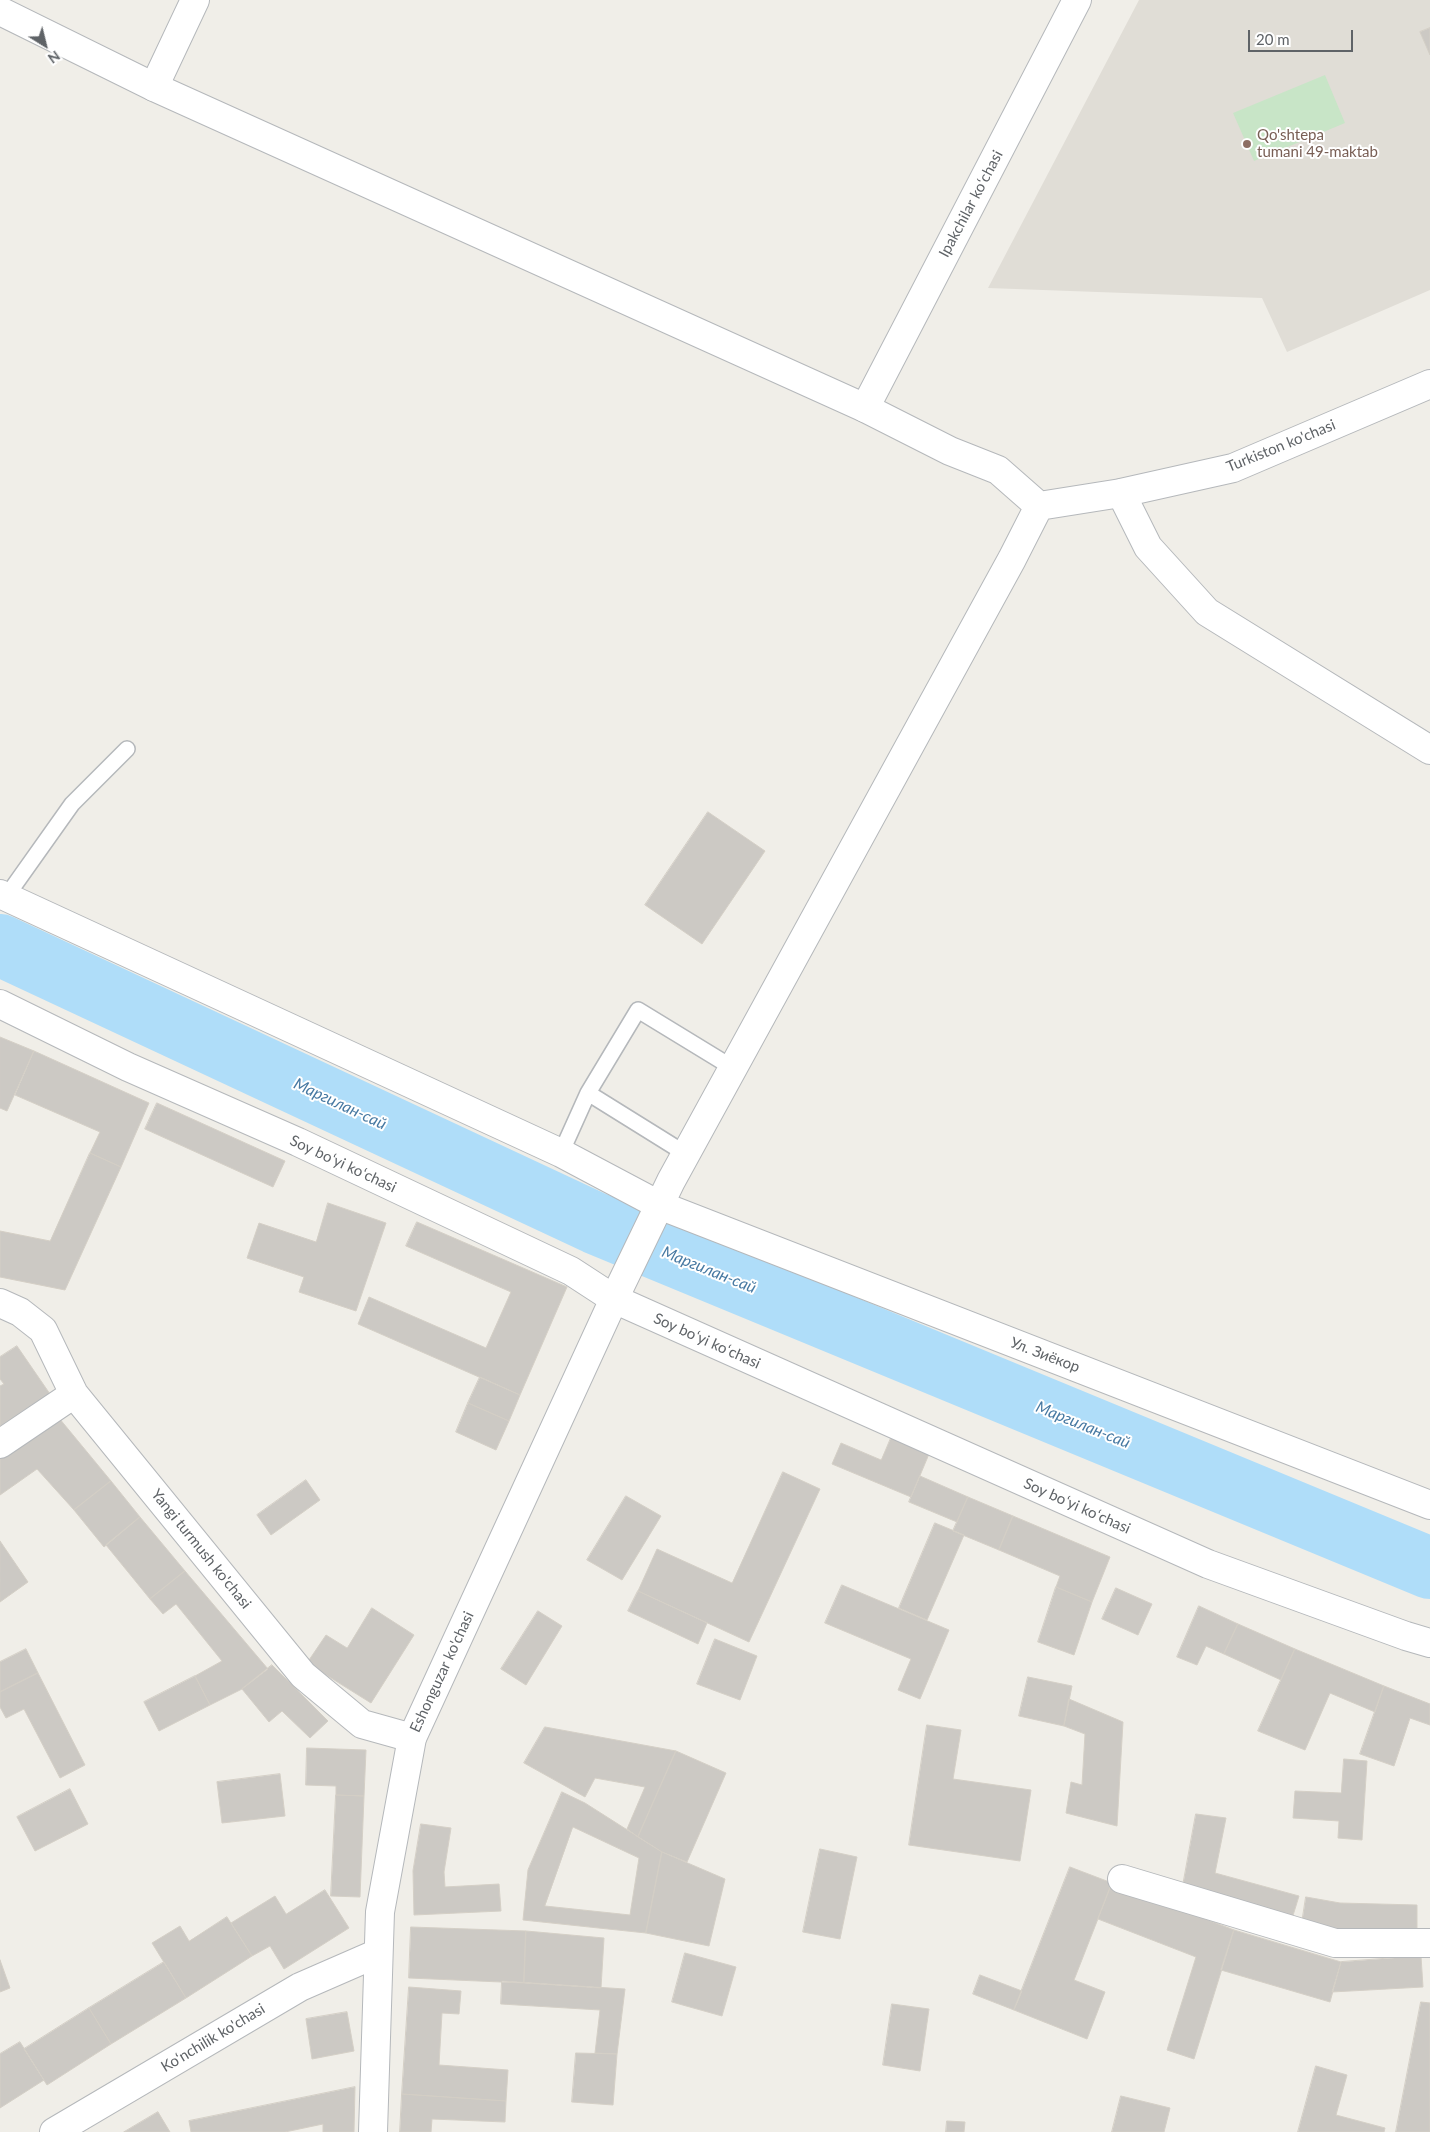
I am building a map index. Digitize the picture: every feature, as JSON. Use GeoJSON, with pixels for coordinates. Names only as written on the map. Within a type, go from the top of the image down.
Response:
{"type":"FeatureCollection","features":[{"type":"Feature","properties":{"kind":"street"},"geometry":{"type":"LineString","coordinates":[[154,87],[195,0]]}},
{"type":"Feature","properties":{"kind":"street","name":"Ipakchilar koʻchasi"},"geometry":{"type":"LineString","coordinates":[[865,408],[1077,0]]}},
{"type":"Feature","properties":{"kind":"street"},"geometry":{"type":"LineString","coordinates":[[0,11],[154,87],[865,408],[950,451],[998,470],[1039,506]]}},
{"type":"Feature","properties":{"kind":"street","name":"Turkiston ko'chasi"},"geometry":{"type":"LineString","coordinates":[[1039,506],[1121,493],[1233,468],[1430,384]]}},
{"type":"Feature","properties":{"kind":"street"},"geometry":{"type":"LineString","coordinates":[[1121,493],[1148,547],[1207,612],[1430,750]]}},
{"type":"Feature","properties":{"kind":"street","name":"Eshonguzar ko'chasi"},"geometry":{"type":"LineString","coordinates":[[373,2132],[380,1912],[412,1738],[614,1300],[671,1181],[1012,559],[1039,506]]}},
{"type":"Feature","properties":{"kind":"street","name":"Ул. Зиёкор"},"geometry":{"type":"LineString","coordinates":[[3,896],[560,1153],[659,1205],[1430,1505]]}},
{"type":"Feature","properties":{"kind":"street","name":"Soy boʻyi koʻchasi"},"geometry":{"type":"LineString","coordinates":[[0,1004],[128,1067],[298,1142],[571,1271],[614,1300],[1208,1564],[1430,1643]]}},
{"type":"Feature","properties":{"kind":"street","name":"Yangi turmush ko'chasi"},"geometry":{"type":"LineString","coordinates":[[0,1303],[20,1312],[43,1330],[74,1394],[303,1675],[362,1724],[412,1738]]}},
{"type":"Feature","properties":{"kind":"street"},"geometry":{"type":"LineString","coordinates":[[0,1444],[74,1394]]}},
{"type":"Feature","properties":{"kind":"street"},"geometry":{"type":"LineString","coordinates":[[1122,1879],[1335,1943],[1430,1943]]}},
{"type":"Feature","properties":{"kind":"street","name":"Ko‘nchilik ko'chasi"},"geometry":{"type":"LineString","coordinates":[[54,2132],[300,1987],[378,1952]]}},
{"type":"Feature","properties":{"kind":"lane"},"geometry":{"type":"LineString","coordinates":[[3,896],[72,804],[127,749]]}},
{"type":"Feature","properties":{"kind":"lane"},"geometry":{"type":"LineString","coordinates":[[560,1153],[588,1093],[638,1010],[733,1068]]}},
{"type":"Feature","properties":{"kind":"lane"},"geometry":{"type":"LineString","coordinates":[[588,1093],[686,1154]]}},
{"type":"Feature","properties":{"kind":"shaded area","name":"Qo'shtepa tumani 49-maktab"},"geometry":{"type":"Polygon","coordinates":[[[1139,0],[1430,0],[1430,290],[1287,352],[1262,298],[988,288],[1139,0]]]}},
{"type":"Feature","properties":{"kind":"green space"},"geometry":{"type":"Polygon","coordinates":[[[1325,75],[1345,123],[1254,161],[1233,113],[1325,75]]]}},
{"type":"Feature","properties":{"kind":"building"},"geometry":{"type":"Polygon","coordinates":[[[1430,28],[1430,55],[1420,32],[1430,28]]]}},
{"type":"Feature","properties":{"kind":"building"},"geometry":{"type":"Polygon","coordinates":[[[708,812],[765,851],[702,944],[645,905],[708,812]]]}},
{"type":"Feature","properties":{"kind":"building"},"geometry":{"type":"Polygon","coordinates":[[[0,1037],[34,1051],[7,1111],[0,1108],[0,1037]]]}},
{"type":"Feature","properties":{"kind":"building"},"geometry":{"type":"Polygon","coordinates":[[[34,1051],[149,1103],[121,1167],[90,1153],[100,1132],[15,1095],[34,1051]]]}},
{"type":"Feature","properties":{"kind":"building"},"geometry":{"type":"Polygon","coordinates":[[[157,1103],[285,1161],[273,1187],[145,1129],[157,1103]]]}},
{"type":"Feature","properties":{"kind":"building"},"geometry":{"type":"Polygon","coordinates":[[[90,1153],[121,1167],[65,1290],[0,1277],[0,1231],[50,1241],[90,1153]]]}},
{"type":"Feature","properties":{"kind":"building"},"geometry":{"type":"Polygon","coordinates":[[[328,1203],[386,1223],[356,1311],[299,1292],[304,1277],[247,1258],[259,1223],[316,1242],[328,1203]]]}},
{"type":"Feature","properties":{"kind":"building"},"geometry":{"type":"Polygon","coordinates":[[[417,1222],[567,1287],[520,1395],[358,1324],[369,1297],[486,1348],[511,1292],[406,1246],[417,1222]]]}},
{"type":"Feature","properties":{"kind":"building"},"geometry":{"type":"Polygon","coordinates":[[[17,1346],[50,1394],[0,1427],[0,1386],[4,1384],[0,1379],[0,1357],[17,1346]]]}},
{"type":"Feature","properties":{"kind":"building"},"geometry":{"type":"Polygon","coordinates":[[[480,1377],[520,1395],[509,1421],[468,1403],[480,1377]]]}},
{"type":"Feature","properties":{"kind":"building"},"geometry":{"type":"Polygon","coordinates":[[[468,1403],[509,1421],[496,1450],[456,1432],[468,1403]]]}},
{"type":"Feature","properties":{"kind":"building"},"geometry":{"type":"Polygon","coordinates":[[[59,1418],[111,1481],[74,1510],[37,1469],[0,1495],[0,1458],[59,1418]]]}},
{"type":"Feature","properties":{"kind":"building"},"geometry":{"type":"Polygon","coordinates":[[[891,1438],[929,1454],[911,1497],[832,1464],[841,1443],[881,1460],[891,1438]]]}},
{"type":"Feature","properties":{"kind":"building"},"geometry":{"type":"Polygon","coordinates":[[[783,1472],[820,1489],[749,1642],[638,1591],[657,1549],[732,1583],[783,1472]]]}},
{"type":"Feature","properties":{"kind":"building"},"geometry":{"type":"Polygon","coordinates":[[[920,1476],[968,1497],[957,1522],[909,1502],[920,1476]]]}},
{"type":"Feature","properties":{"kind":"building"},"geometry":{"type":"Polygon","coordinates":[[[306,1480],[320,1500],[271,1535],[257,1515],[306,1480]]]}},
{"type":"Feature","properties":{"kind":"building"},"geometry":{"type":"Polygon","coordinates":[[[111,1481],[140,1517],[104,1547],[74,1510],[111,1481]]]}},
{"type":"Feature","properties":{"kind":"building"},"geometry":{"type":"Polygon","coordinates":[[[626,1496],[661,1516],[622,1580],[587,1560],[626,1496]]]}},
{"type":"Feature","properties":{"kind":"building"},"geometry":{"type":"Polygon","coordinates":[[[968,1497],[1013,1516],[999,1550],[953,1531],[968,1497]]]}},
{"type":"Feature","properties":{"kind":"building"},"geometry":{"type":"Polygon","coordinates":[[[1013,1516],[1110,1557],[1092,1602],[1056,1587],[1060,1576],[999,1550],[1013,1516]]]}},
{"type":"Feature","properties":{"kind":"building"},"geometry":{"type":"Polygon","coordinates":[[[140,1517],[185,1571],[150,1599],[106,1545],[140,1517]]]}},
{"type":"Feature","properties":{"kind":"building"},"geometry":{"type":"Polygon","coordinates":[[[935,1523],[964,1535],[927,1620],[899,1608],[935,1523]]]}},
{"type":"Feature","properties":{"kind":"building"},"geometry":{"type":"Polygon","coordinates":[[[0,1541],[28,1582],[0,1602],[0,1541]]]}},
{"type":"Feature","properties":{"kind":"building"},"geometry":{"type":"Polygon","coordinates":[[[185,1571],[268,1669],[242,1689],[210,1705],[195,1676],[222,1661],[176,1604],[163,1614],[150,1599],[185,1571]]]}},
{"type":"Feature","properties":{"kind":"building"},"geometry":{"type":"Polygon","coordinates":[[[842,1585],[949,1630],[920,1699],[898,1690],[911,1659],[825,1623],[842,1585]]]}},
{"type":"Feature","properties":{"kind":"building"},"geometry":{"type":"Polygon","coordinates":[[[1056,1587],[1092,1602],[1074,1655],[1038,1642],[1056,1587]]]}},
{"type":"Feature","properties":{"kind":"building"},"geometry":{"type":"Polygon","coordinates":[[[1116,1588],[1152,1604],[1138,1635],[1102,1619],[1116,1588]]]}},
{"type":"Feature","properties":{"kind":"building"},"geometry":{"type":"Polygon","coordinates":[[[638,1591],[707,1623],[698,1644],[628,1611],[638,1591]]]}},
{"type":"Feature","properties":{"kind":"building"},"geometry":{"type":"Polygon","coordinates":[[[1199,1606],[1238,1624],[1224,1654],[1206,1646],[1197,1665],[1177,1657],[1199,1606]]]}},
{"type":"Feature","properties":{"kind":"building"},"geometry":{"type":"Polygon","coordinates":[[[372,1608],[414,1635],[371,1703],[307,1663],[326,1635],[347,1648],[372,1608]]]}},
{"type":"Feature","properties":{"kind":"building"},"geometry":{"type":"Polygon","coordinates":[[[538,1611],[562,1626],[526,1685],[501,1669],[538,1611]]]}},
{"type":"Feature","properties":{"kind":"building"},"geometry":{"type":"Polygon","coordinates":[[[1238,1624],[1295,1649],[1281,1680],[1224,1654],[1238,1624]]]}},
{"type":"Feature","properties":{"kind":"building"},"geometry":{"type":"Polygon","coordinates":[[[715,1639],[757,1656],[740,1700],[697,1684],[715,1639]]]}},
{"type":"Feature","properties":{"kind":"building"},"geometry":{"type":"Polygon","coordinates":[[[26,1649],[38,1673],[0,1692],[0,1662],[26,1649]]]}},
{"type":"Feature","properties":{"kind":"building"},"geometry":{"type":"Polygon","coordinates":[[[1295,1649],[1384,1686],[1375,1712],[1330,1693],[1305,1750],[1258,1731],[1295,1649]]]}},
{"type":"Feature","properties":{"kind":"building"},"geometry":{"type":"Polygon","coordinates":[[[272,1665],[328,1721],[310,1738],[282,1711],[269,1722],[242,1689],[272,1665]]]}},
{"type":"Feature","properties":{"kind":"building"},"geometry":{"type":"Polygon","coordinates":[[[38,1673],[85,1765],[60,1778],[24,1709],[6,1718],[0,1707],[0,1692],[38,1673]]]}},
{"type":"Feature","properties":{"kind":"building"},"geometry":{"type":"Polygon","coordinates":[[[195,1676],[210,1705],[159,1731],[144,1702],[195,1676]]]}},
{"type":"Feature","properties":{"kind":"building"},"geometry":{"type":"Polygon","coordinates":[[[1028,1677],[1072,1686],[1064,1726],[1019,1716],[1028,1677]]]}},
{"type":"Feature","properties":{"kind":"building"},"geometry":{"type":"Polygon","coordinates":[[[1384,1686],[1430,1704],[1430,1725],[1410,1718],[1394,1766],[1360,1754],[1384,1686]]]}},
{"type":"Feature","properties":{"kind":"building"},"geometry":{"type":"Polygon","coordinates":[[[1069,1699],[1123,1722],[1117,1826],[1066,1813],[1071,1782],[1082,1785],[1085,1734],[1064,1726],[1069,1699]]]}},
{"type":"Feature","properties":{"kind":"building"},"geometry":{"type":"Polygon","coordinates":[[[927,1725],[961,1730],[953,1779],[1031,1790],[1020,1861],[909,1845],[927,1725]]]}},
{"type":"Feature","properties":{"kind":"building"},"geometry":{"type":"Polygon","coordinates":[[[545,1727],[676,1751],[638,1837],[627,1829],[645,1787],[595,1778],[585,1797],[524,1763],[545,1727]]]}},
{"type":"Feature","properties":{"kind":"building"},"geometry":{"type":"Polygon","coordinates":[[[307,1748],[366,1750],[364,1796],[336,1795],[336,1786],[306,1785],[307,1748]]]}},
{"type":"Feature","properties":{"kind":"building"},"geometry":{"type":"Polygon","coordinates":[[[676,1751],[726,1773],[687,1862],[662,1852],[638,1837],[676,1751]]]}},
{"type":"Feature","properties":{"kind":"building"},"geometry":{"type":"Polygon","coordinates":[[[1344,1759],[1367,1761],[1362,1840],[1338,1838],[1339,1821],[1293,1818],[1295,1791],[1341,1793],[1344,1759]]]}},
{"type":"Feature","properties":{"kind":"building"},"geometry":{"type":"Polygon","coordinates":[[[280,1774],[285,1816],[222,1823],[217,1782],[280,1774]]]}},
{"type":"Feature","properties":{"kind":"building"},"geometry":{"type":"Polygon","coordinates":[[[70,1789],[88,1824],[35,1851],[17,1817],[70,1789]]]}},
{"type":"Feature","properties":{"kind":"building"},"geometry":{"type":"Polygon","coordinates":[[[562,1792],[585,1803],[662,1852],[646,1933],[523,1920],[528,1870],[562,1792]],[[573,1827],[545,1906],[630,1915],[639,1858],[573,1827]]]}},
{"type":"Feature","properties":{"kind":"building"},"geometry":{"type":"Polygon","coordinates":[[[336,1795],[364,1796],[360,1897],[331,1896],[336,1795]]]}},
{"type":"Feature","properties":{"kind":"building"},"geometry":{"type":"Polygon","coordinates":[[[1196,1814],[1226,1818],[1215,1873],[1299,1896],[1291,1922],[1182,1891],[1196,1814]]]}},
{"type":"Feature","properties":{"kind":"building"},"geometry":{"type":"Polygon","coordinates":[[[421,1824],[451,1828],[444,1872],[445,1887],[499,1884],[501,1911],[414,1915],[413,1871],[421,1824]]]}},
{"type":"Feature","properties":{"kind":"building"},"geometry":{"type":"Polygon","coordinates":[[[820,1849],[857,1857],[840,1939],[803,1932],[820,1849]]]}},
{"type":"Feature","properties":{"kind":"building"},"geometry":{"type":"Polygon","coordinates":[[[662,1852],[725,1879],[709,1946],[646,1933],[662,1852]]]}},
{"type":"Feature","properties":{"kind":"building"},"geometry":{"type":"Polygon","coordinates":[[[1070,1867],[1112,1883],[1074,1980],[1105,1992],[1087,2039],[1014,2010],[1070,1867]]]}},
{"type":"Feature","properties":{"kind":"building"},"geometry":{"type":"Polygon","coordinates":[[[1112,1883],[1234,1930],[1194,2059],[1167,2050],[1196,1957],[1098,1919],[1112,1883]]]}},
{"type":"Feature","properties":{"kind":"building"},"geometry":{"type":"Polygon","coordinates":[[[325,1890],[349,1928],[284,1969],[270,1946],[252,1956],[231,1923],[275,1896],[286,1914],[325,1890]]]}},
{"type":"Feature","properties":{"kind":"building"},"geometry":{"type":"Polygon","coordinates":[[[1306,1897],[1340,1903],[1417,1905],[1417,1930],[1336,1929],[1302,1923],[1306,1897]]]}},
{"type":"Feature","properties":{"kind":"building"},"geometry":{"type":"Polygon","coordinates":[[[227,1917],[252,1956],[186,1998],[152,1943],[180,1926],[189,1941],[227,1917]]]}},
{"type":"Feature","properties":{"kind":"building"},"geometry":{"type":"Polygon","coordinates":[[[411,1927],[526,1931],[524,1983],[409,1978],[411,1927]]]}},
{"type":"Feature","properties":{"kind":"building"},"geometry":{"type":"Polygon","coordinates":[[[1234,1930],[1341,1962],[1330,2002],[1221,1970],[1234,1930]]]}},
{"type":"Feature","properties":{"kind":"building"},"geometry":{"type":"Polygon","coordinates":[[[526,1931],[604,1938],[601,1988],[524,1983],[526,1931]]]}},
{"type":"Feature","properties":{"kind":"building"},"geometry":{"type":"Polygon","coordinates":[[[685,1953],[736,1967],[722,2016],[672,2002],[685,1953]]]}},
{"type":"Feature","properties":{"kind":"building"},"geometry":{"type":"Polygon","coordinates":[[[1421,1956],[1423,1987],[1332,1992],[1341,1962],[1421,1956]]]}},
{"type":"Feature","properties":{"kind":"building"},"geometry":{"type":"Polygon","coordinates":[[[0,1960],[10,1988],[0,1992],[0,1960]]]}},
{"type":"Feature","properties":{"kind":"building"},"geometry":{"type":"Polygon","coordinates":[[[164,1962],[186,1998],[111,2044],[89,2008],[164,1962]]]}},
{"type":"Feature","properties":{"kind":"building"},"geometry":{"type":"Polygon","coordinates":[[[980,1975],[1022,1991],[1014,2010],[973,1994],[980,1975]]]}},
{"type":"Feature","properties":{"kind":"building"},"geometry":{"type":"Polygon","coordinates":[[[502,1981],[625,1989],[617,2054],[595,2053],[600,2010],[501,2004],[502,1981]]]}},
{"type":"Feature","properties":{"kind":"building"},"geometry":{"type":"Polygon","coordinates":[[[409,1987],[461,1991],[459,2014],[442,2013],[439,2065],[508,2070],[506,2101],[402,2094],[409,1987]]]}},
{"type":"Feature","properties":{"kind":"building"},"geometry":{"type":"Polygon","coordinates":[[[1421,2002],[1430,2003],[1430,2132],[1396,2132],[1421,2002]]]}},
{"type":"Feature","properties":{"kind":"building"},"geometry":{"type":"Polygon","coordinates":[[[892,2004],[929,2009],[920,2071],[883,2065],[892,2004]]]}},
{"type":"Feature","properties":{"kind":"building"},"geometry":{"type":"Polygon","coordinates":[[[89,2008],[111,2044],[47,2085],[24,2049],[89,2008]]]}},
{"type":"Feature","properties":{"kind":"building"},"geometry":{"type":"Polygon","coordinates":[[[347,2012],[354,2051],[312,2059],[306,2019],[347,2012]]]}},
{"type":"Feature","properties":{"kind":"building"},"geometry":{"type":"Polygon","coordinates":[[[20,2042],[44,2080],[0,2108],[0,2054],[20,2042]]]}},
{"type":"Feature","properties":{"kind":"building"},"geometry":{"type":"Polygon","coordinates":[[[576,2053],[617,2054],[613,2105],[572,2102],[576,2053]]]}},
{"type":"Feature","properties":{"kind":"building"},"geometry":{"type":"Polygon","coordinates":[[[1316,2066],[1347,2075],[1336,2115],[1385,2128],[1384,2132],[1298,2132],[1316,2066]]]}},
{"type":"Feature","properties":{"kind":"building"},"geometry":{"type":"Polygon","coordinates":[[[355,2087],[354,2132],[323,2132],[323,2124],[285,2132],[191,2132],[189,2121],[355,2087]]]}},
{"type":"Feature","properties":{"kind":"building"},"geometry":{"type":"Polygon","coordinates":[[[402,2094],[506,2101],[505,2122],[432,2119],[431,2132],[400,2132],[402,2094]]]}},
{"type":"Feature","properties":{"kind":"building"},"geometry":{"type":"Polygon","coordinates":[[[1121,2096],[1170,2108],[1164,2132],[1112,2132],[1121,2096]]]}},
{"type":"Feature","properties":{"kind":"building"},"geometry":{"type":"Polygon","coordinates":[[[158,2112],[170,2132],[124,2132],[158,2112]]]}},
{"type":"Feature","properties":{"kind":"building"},"geometry":{"type":"Polygon","coordinates":[[[947,2121],[965,2122],[964,2132],[946,2132],[947,2121]]]}},
{"type":"Feature","properties":{"kind":"waterway","name":"Маргилан-сай"},"geometry":{"type":"LineString","coordinates":[[0,945],[595,1223],[1430,1568]]}},
{"type":"Feature","properties":{"kind":"place","name":"Qo'shtepa tumani 49-maktab"},"geometry":{"type":"Point","coordinates":[1247,144]}}]}
